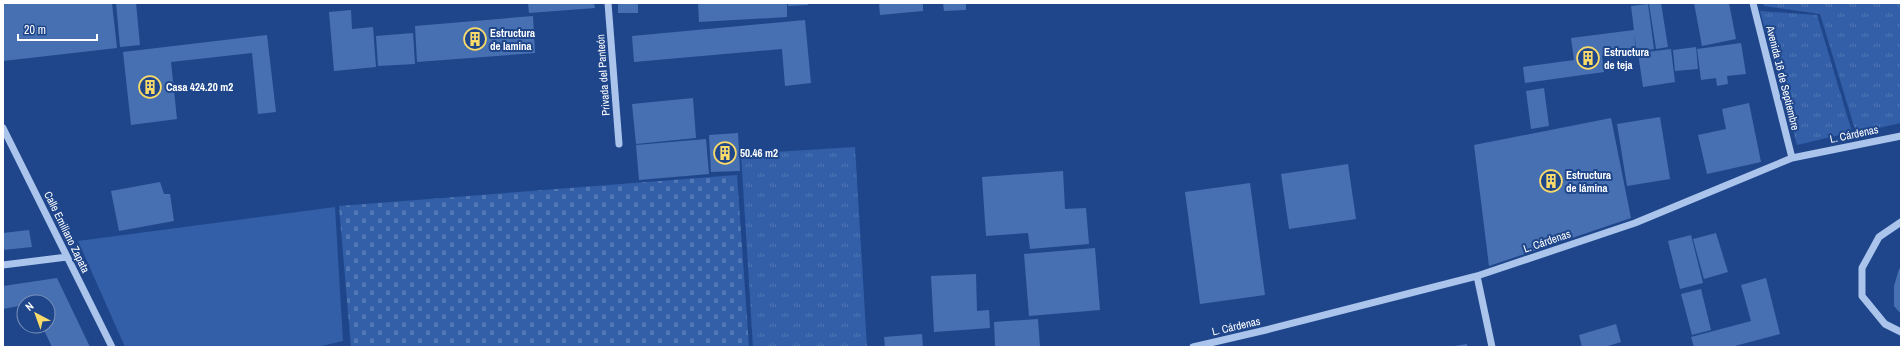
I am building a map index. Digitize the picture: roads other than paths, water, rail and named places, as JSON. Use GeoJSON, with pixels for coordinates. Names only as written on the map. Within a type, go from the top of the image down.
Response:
{"type":"FeatureCollection","features":[{"type":"Feature","properties":{"kind":"street","name":"Privada del Panteón"},"geometry":{"type":"LineString","coordinates":[[608,3],[619,144]]}},
{"type":"Feature","properties":{"kind":"street","name":"Avenida 16 de Septiembre"},"geometry":{"type":"LineString","coordinates":[[1753,3],[1792,158]]}},
{"type":"Feature","properties":{"kind":"street","name":"Calle Emiliano Zapata"},"geometry":{"type":"LineString","coordinates":[[3,128],[112,347]]}},
{"type":"Feature","properties":{"kind":"street","name":"L. Cárdenas"},"geometry":{"type":"LineString","coordinates":[[1193,347],[1266,330],[1477,276],[1635,223],[1792,158],[1901,136]]}},
{"type":"Feature","properties":{"kind":"street"},"geometry":{"type":"LineString","coordinates":[[1901,222],[1879,237],[1862,268],[1862,296],[1885,324],[1901,332]]}},
{"type":"Feature","properties":{"kind":"street"},"geometry":{"type":"LineString","coordinates":[[3,265],[67,257]]}},
{"type":"Feature","properties":{"kind":"street"},"geometry":{"type":"LineString","coordinates":[[1477,276],[1492,347]]}},
{"type":"Feature","properties":{"kind":"place","name":"Estructura de lamina"},"geometry":{"type":"Point","coordinates":[475,39]}},
{"type":"Feature","properties":{"kind":"place","name":"Estructura de teja"},"geometry":{"type":"Point","coordinates":[1588,58]}},
{"type":"Feature","properties":{"kind":"place","name":"Casa 424.20 m2"},"geometry":{"type":"Point","coordinates":[150,87]}},
{"type":"Feature","properties":{"kind":"place","name":"50.46 m2"},"geometry":{"type":"Point","coordinates":[725,153]}},
{"type":"Feature","properties":{"kind":"place","name":"Estructura de lámina"},"geometry":{"type":"Point","coordinates":[1551,181]}}]}
